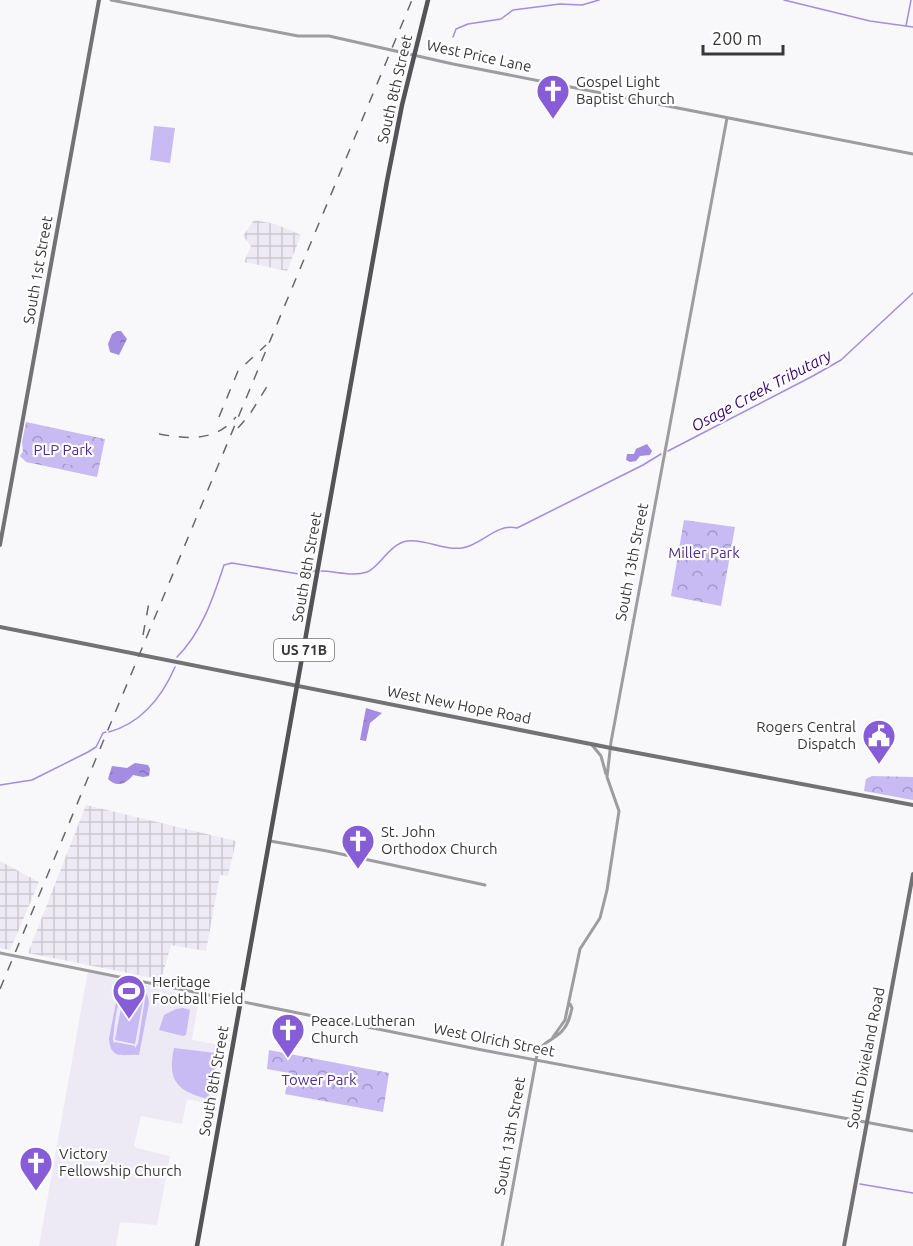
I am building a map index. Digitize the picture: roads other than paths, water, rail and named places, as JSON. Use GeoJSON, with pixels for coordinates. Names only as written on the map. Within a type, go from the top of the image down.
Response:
{"type":"FeatureCollection","features":[{"type":"Feature","properties":{"kind":"main road","name":"South 1st Street"},"geometry":{"type":"LineString","coordinates":[[0,545],[99,0]]}},
{"type":"Feature","properties":{"kind":"main road","name":"South 8th Street"},"geometry":{"type":"LineString","coordinates":[[197,1246],[387,181],[402,105],[428,0]]}},
{"type":"Feature","properties":{"kind":"main road","name":"West New Hope Road"},"geometry":{"type":"LineString","coordinates":[[0,627],[611,748],[913,805]]}},
{"type":"Feature","properties":{"kind":"main road","name":"South Dixieland Road"},"geometry":{"type":"LineString","coordinates":[[844,1246],[913,874]]}},
{"type":"Feature","properties":{"kind":"street","name":"West Price Lane"},"geometry":{"type":"LineString","coordinates":[[111,0],[298,36],[329,36],[913,154]]}},
{"type":"Feature","properties":{"kind":"street","name":"South 13th Street"},"geometry":{"type":"LineString","coordinates":[[502,1246],[536,1060],[542,1045],[564,1030],[569,1020],[580,949],[600,918],[611,866],[619,811],[607,777],[611,748],[727,118]]}},
{"type":"Feature","properties":{"kind":"street"},"geometry":{"type":"LineString","coordinates":[[591,744],[601,756],[607,777]]}},
{"type":"Feature","properties":{"kind":"street"},"geometry":{"type":"LineString","coordinates":[[270,841],[485,885]]}},
{"type":"Feature","properties":{"kind":"street","name":"West Olrich Street"},"geometry":{"type":"LineString","coordinates":[[0,953],[536,1060],[913,1131]]}},
{"type":"Feature","properties":{"kind":"water"},"geometry":{"type":"Polygon","coordinates":[[[121,331],[127,339],[119,355],[110,352],[108,344],[112,334],[121,331]]]}},
{"type":"Feature","properties":{"kind":"water"},"geometry":{"type":"Polygon","coordinates":[[[647,444],[652,451],[650,455],[640,456],[636,461],[626,460],[627,454],[634,454],[636,449],[647,444]]]}},
{"type":"Feature","properties":{"kind":"water"},"geometry":{"type":"Polygon","coordinates":[[[366,708],[382,713],[370,723],[366,741],[360,740],[366,708]]]}},
{"type":"Feature","properties":{"kind":"water"},"geometry":{"type":"Polygon","coordinates":[[[135,763],[148,765],[149,776],[133,775],[124,783],[118,784],[108,779],[112,766],[127,768],[135,763]]]}},
{"type":"Feature","properties":{"kind":"waterway"},"geometry":{"type":"LineString","coordinates":[[453,37],[456,29],[468,24],[501,19],[513,10],[560,4],[582,5],[599,0]]}},
{"type":"Feature","properties":{"kind":"waterway"},"geometry":{"type":"LineString","coordinates":[[784,0],[870,21],[913,27]]}},
{"type":"Feature","properties":{"kind":"waterway"},"geometry":{"type":"LineString","coordinates":[[906,26],[911,0]]}},
{"type":"Feature","properties":{"kind":"waterway","name":"Osage Creek Tributary"},"geometry":{"type":"LineString","coordinates":[[668,451],[841,360],[913,293]]}},
{"type":"Feature","properties":{"kind":"waterway","name":"Osage Creek Tributary"},"geometry":{"type":"LineString","coordinates":[[321,571],[350,574],[367,572],[395,546],[407,541],[420,541],[455,548],[469,546],[496,531],[509,527],[517,528],[661,454]]}},
{"type":"Feature","properties":{"kind":"waterway","name":"Osage Creek Tributary"},"geometry":{"type":"LineString","coordinates":[[177,657],[200,626],[224,565],[232,563],[305,575],[317,571]]}},
{"type":"Feature","properties":{"kind":"waterway","name":"Osage Creek Tributary"},"geometry":{"type":"LineString","coordinates":[[109,732],[141,715],[164,689],[175,667]]}},
{"type":"Feature","properties":{"kind":"waterway","name":"Osage Creek Tributary"},"geometry":{"type":"LineString","coordinates":[[0,785],[32,780],[96,747],[103,733],[106,732]]}},
{"type":"Feature","properties":{"kind":"waterway"},"geometry":{"type":"LineString","coordinates":[[860,1184],[913,1193]]}},
{"type":"Feature","properties":{"kind":"railway"},"geometry":{"type":"LineString","coordinates":[[0,989],[412,0]]}},
{"type":"Feature","properties":{"kind":"railway"},"geometry":{"type":"LineString","coordinates":[[219,417],[238,371],[266,345]]}},
{"type":"Feature","properties":{"kind":"railway"},"geometry":{"type":"LineString","coordinates":[[238,428],[250,414],[271,380]]}},
{"type":"Feature","properties":{"kind":"railway"},"geometry":{"type":"LineString","coordinates":[[159,434],[180,437],[210,435],[228,425],[236,417]]}},
{"type":"Feature","properties":{"kind":"railway"},"geometry":{"type":"LineString","coordinates":[[143,635],[150,597]]}},
{"type":"Feature","properties":{"kind":"place","name":"Gospel Light Baptist Church"},"geometry":{"type":"Point","coordinates":[553,120]}},
{"type":"Feature","properties":{"kind":"place","name":"Rogers Central Dispatch"},"geometry":{"type":"Point","coordinates":[879,765]}},
{"type":"Feature","properties":{"kind":"place","name":"St. John Orthodox Church"},"geometry":{"type":"Point","coordinates":[358,870]}},
{"type":"Feature","properties":{"kind":"place","name":"Heritage Football Field"},"geometry":{"type":"Point","coordinates":[129,1020]}},
{"type":"Feature","properties":{"kind":"place","name":"Peace Lutheran Church"},"geometry":{"type":"Point","coordinates":[288,1059]}},
{"type":"Feature","properties":{"kind":"place","name":"Victory Fellowship Church"},"geometry":{"type":"Point","coordinates":[36,1192]}},
{"type":"Feature","properties":{"kind":"park label","name":"PLP Park"},"geometry":{"type":"Point","coordinates":[63,450]}},
{"type":"Feature","properties":{"kind":"park label","name":"Miller Park"},"geometry":{"type":"Point","coordinates":[704,553]}},
{"type":"Feature","properties":{"kind":"park label","name":"Tower Park"},"geometry":{"type":"Point","coordinates":[319,1080]}}]}
